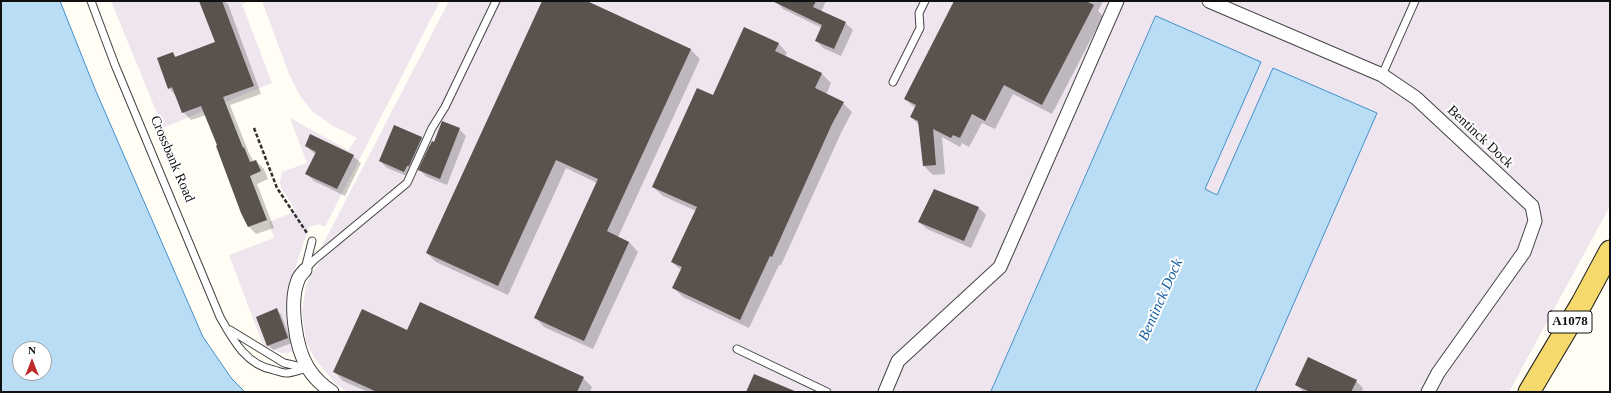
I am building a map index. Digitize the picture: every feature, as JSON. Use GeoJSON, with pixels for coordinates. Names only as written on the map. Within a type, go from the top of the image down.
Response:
{"type":"FeatureCollection","features":[{"type":"Feature","properties":{"kind":"main road","name":"A1078"},"geometry":{"type":"LineString","coordinates":[[1529,392],[1582,303],[1610,251]]}},
{"type":"Feature","properties":{"kind":"street"},"geometry":{"type":"LineString","coordinates":[[885,392],[898,361],[1000,267],[1117,1]]}},
{"type":"Feature","properties":{"kind":"street","name":"Bentinck Dock"},"geometry":{"type":"LineString","coordinates":[[1210,1],[1382,75],[1416,98],[1532,206],[1535,221],[1524,252],[1438,373],[1428,392]]}},
{"type":"Feature","properties":{"kind":"street"},"geometry":{"type":"LineString","coordinates":[[305,270],[298,279],[293,300],[297,338],[308,368],[332,392]]}},
{"type":"Feature","properties":{"kind":"lane","name":"Crossbank Road"},"geometry":{"type":"LineString","coordinates":[[91,1],[118,72],[220,317],[226,328],[242,353],[255,363],[270,370],[286,373],[308,368]]}},
{"type":"Feature","properties":{"kind":"lane"},"geometry":{"type":"LineString","coordinates":[[305,270],[314,260],[407,183],[432,128],[444,107],[496,1]]}},
{"type":"Feature","properties":{"kind":"lane"},"geometry":{"type":"LineString","coordinates":[[893,82],[920,28],[919,13],[925,1]]}},
{"type":"Feature","properties":{"kind":"lane"},"geometry":{"type":"LineString","coordinates":[[1382,75],[1415,1]]}},
{"type":"Feature","properties":{"kind":"lane"},"geometry":{"type":"LineString","coordinates":[[305,270],[312,240]]}},
{"type":"Feature","properties":{"kind":"lane"},"geometry":{"type":"LineString","coordinates":[[226,328],[284,363],[308,368]]}},
{"type":"Feature","properties":{"kind":"lane"},"geometry":{"type":"LineString","coordinates":[[737,349],[827,392]]}},
{"type":"Feature","properties":{"kind":"path"},"geometry":{"type":"LineString","coordinates":[[254,128],[277,188],[312,240]]}},
{"type":"Feature","properties":{"kind":"shaded area"},"geometry":{"type":"Polygon","coordinates":[[[111,1],[250,1],[242,4],[272,83],[163,128],[111,1]]]}},
{"type":"Feature","properties":{"kind":"shaded area"},"geometry":{"type":"Polygon","coordinates":[[[262,1],[440,1],[325,227],[319,224],[309,227],[290,283],[287,302],[293,351],[288,353],[281,353],[263,345],[229,255],[274,238],[269,222],[296,211],[281,187],[280,182],[282,172],[307,163],[290,118],[348,150],[357,138],[333,126],[313,112],[300,96],[289,74],[262,1]]]}},
{"type":"Feature","properties":{"kind":"shaded area"},"geometry":{"type":"Polygon","coordinates":[[[449,1],[1610,1],[1610,206],[1509,392],[1255,392],[1377,113],[1273,68],[1217,195],[1205,189],[1261,62],[1156,16],[991,392],[347,392],[335,383],[315,359],[306,342],[302,311],[306,286],[311,274],[324,257],[320,250],[449,1]]]}},
{"type":"Feature","properties":{"kind":"water"},"geometry":{"type":"Polygon","coordinates":[[[1,1],[60,1],[95,89],[203,337],[232,379],[245,392],[1,392],[1,1]]]}},
{"type":"Feature","properties":{"kind":"water"},"geometry":{"type":"Polygon","coordinates":[[[1156,16],[1261,62],[1205,189],[1217,195],[1273,68],[1377,113],[1255,392],[991,392],[1156,16]]]}},
{"type":"Feature","properties":{"kind":"building"},"geometry":{"type":"Polygon","coordinates":[[[199,1],[222,1],[254,86],[223,97],[250,162],[256,160],[261,171],[250,176],[267,220],[248,227],[241,213],[216,146],[217,145],[201,106],[182,113],[172,87],[168,89],[157,58],[173,52],[175,57],[215,42],[199,1]]]}},
{"type":"Feature","properties":{"kind":"building"},"geometry":{"type":"Polygon","coordinates":[[[542,1],[587,1],[691,49],[607,231],[629,242],[584,341],[534,318],[598,179],[556,160],[498,286],[426,253],[542,1]]]}},
{"type":"Feature","properties":{"kind":"building"},"geometry":{"type":"Polygon","coordinates":[[[772,1],[816,1],[813,7],[846,22],[834,49],[815,41],[822,25],[772,1]]]}},
{"type":"Feature","properties":{"kind":"building"},"geometry":{"type":"Polygon","coordinates":[[[954,1],[1086,1],[1094,5],[1042,105],[1004,85],[985,121],[972,114],[960,138],[953,135],[951,138],[933,129],[936,165],[923,166],[918,121],[910,117],[916,105],[904,99],[954,1]]]}},
{"type":"Feature","properties":{"kind":"building"},"geometry":{"type":"Polygon","coordinates":[[[744,27],[779,43],[775,51],[822,73],[815,88],[844,102],[832,124],[772,257],[770,256],[740,320],[672,288],[682,267],[671,262],[697,207],[652,187],[697,88],[713,95],[744,27]]]}},
{"type":"Feature","properties":{"kind":"building"},"geometry":{"type":"Polygon","coordinates":[[[442,121],[460,128],[440,179],[418,170],[432,141],[434,142],[442,121]]]}},
{"type":"Feature","properties":{"kind":"building"},"geometry":{"type":"Polygon","coordinates":[[[394,125],[422,137],[409,166],[407,166],[404,172],[379,161],[394,125]]]}},
{"type":"Feature","properties":{"kind":"building"},"geometry":{"type":"Polygon","coordinates":[[[310,134],[354,155],[337,189],[305,174],[316,152],[305,146],[310,134]]]}},
{"type":"Feature","properties":{"kind":"building"},"geometry":{"type":"Polygon","coordinates":[[[934,189],[979,207],[964,241],[918,222],[934,189]]]}},
{"type":"Feature","properties":{"kind":"building"},"geometry":{"type":"Polygon","coordinates":[[[420,302],[584,377],[577,392],[377,392],[333,372],[362,309],[407,330],[420,302]]]}},
{"type":"Feature","properties":{"kind":"building"},"geometry":{"type":"Polygon","coordinates":[[[277,308],[288,338],[267,346],[256,317],[277,308]]]}},
{"type":"Feature","properties":{"kind":"building"},"geometry":{"type":"Polygon","coordinates":[[[1308,357],[1357,380],[1351,392],[1310,392],[1295,385],[1308,357]]]}},
{"type":"Feature","properties":{"kind":"building"},"geometry":{"type":"Polygon","coordinates":[[[754,374],[797,392],[746,392],[754,374]]]}}]}
